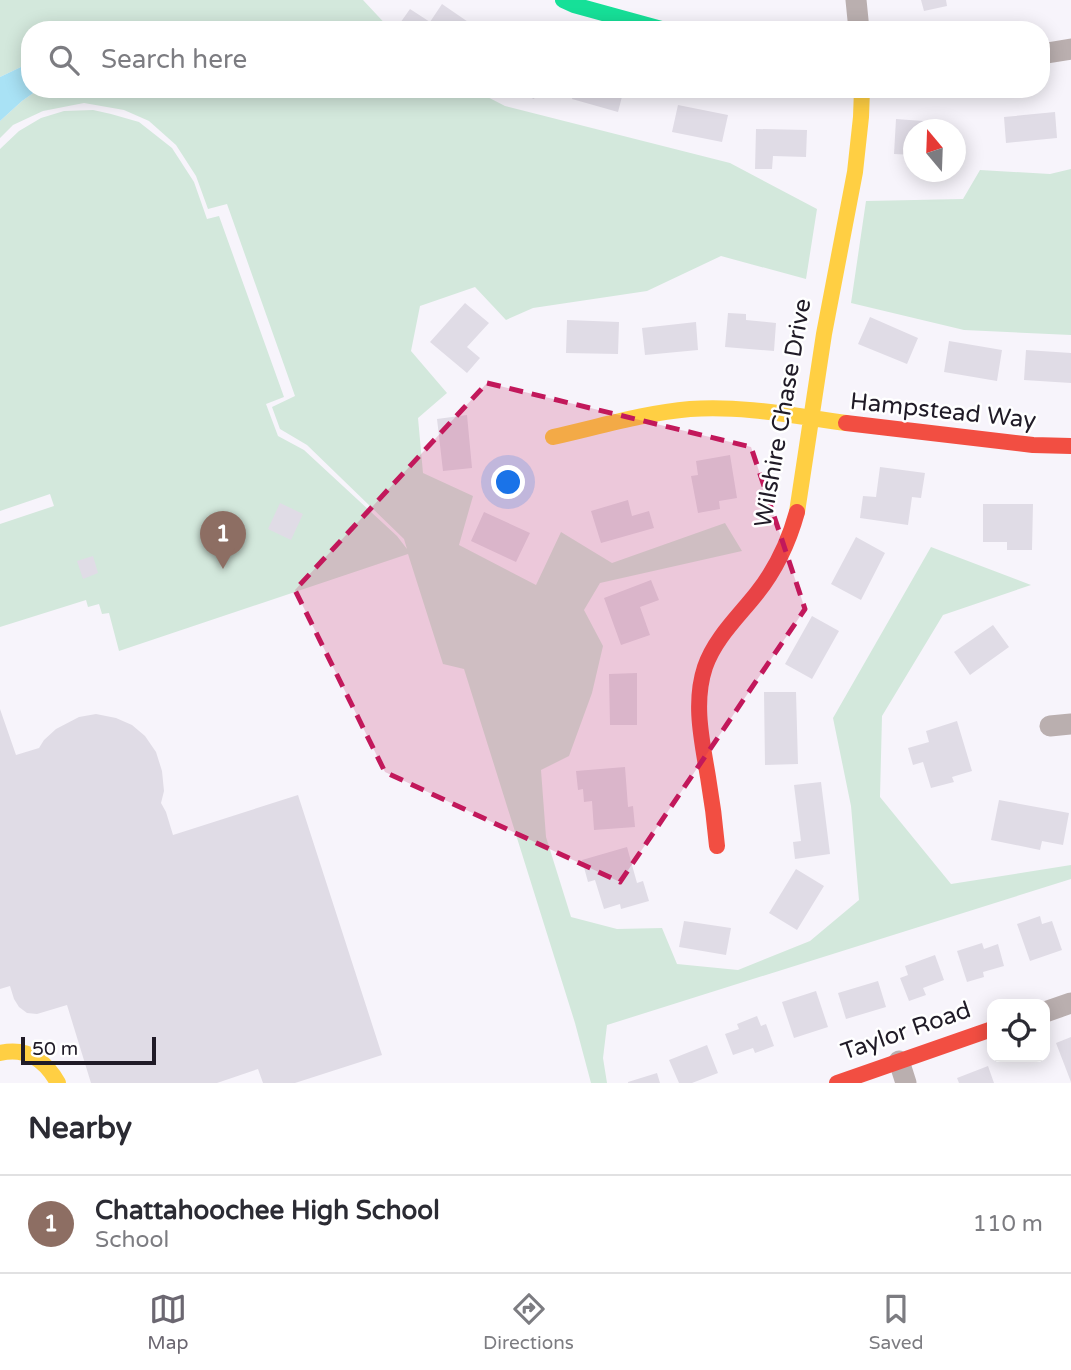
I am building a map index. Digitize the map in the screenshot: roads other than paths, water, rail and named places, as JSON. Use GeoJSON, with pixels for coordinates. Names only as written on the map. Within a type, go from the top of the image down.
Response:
{"type":"FeatureCollection","features":[{"type":"Feature","properties":{"kind":"street"},"geometry":{"type":"LineString","coordinates":[[563,0],[632,21]]}},
{"type":"Feature","properties":{"kind":"street"},"geometry":{"type":"LineString","coordinates":[[856,0],[858,21]]}},
{"type":"Feature","properties":{"kind":"street"},"geometry":{"type":"LineString","coordinates":[[1050,52],[1071,49]]}},
{"type":"Feature","properties":{"kind":"street","name":"Wilshire Chase Drive"},"geometry":{"type":"LineString","coordinates":[[717,846],[699,722],[701,679],[708,657],[718,639],[767,579],[789,539],[798,509],[828,309],[857,161],[862,98]]}},
{"type":"Feature","properties":{"kind":"street","name":"Hampstead Way"},"geometry":{"type":"LineString","coordinates":[[553,437],[653,414],[691,409],[733,409],[1033,445],[1071,446]]}},
{"type":"Feature","properties":{"kind":"street"},"geometry":{"type":"LineString","coordinates":[[1050,1010],[1071,1003]]}},
{"type":"Feature","properties":{"kind":"street","name":"Taylor Road"},"geometry":{"type":"LineString","coordinates":[[837,1083],[987,1031]]}},
{"type":"Feature","properties":{"kind":"street"},"geometry":{"type":"LineString","coordinates":[[0,1053],[23,1052],[37,1058],[49,1068],[58,1083]]}},
{"type":"Feature","properties":{"kind":"street"},"geometry":{"type":"LineString","coordinates":[[899,1060],[906,1083]]}},
{"type":"Feature","properties":{"kind":"water"},"geometry":{"type":"Polygon","coordinates":[[[21,67],[21,98],[26,98],[0,121],[0,77],[21,67]]]}},
{"type":"Feature","properties":{"kind":"place","name":"Chattahoochee High School"},"geometry":{"type":"Point","coordinates":[223,569]}}]}
